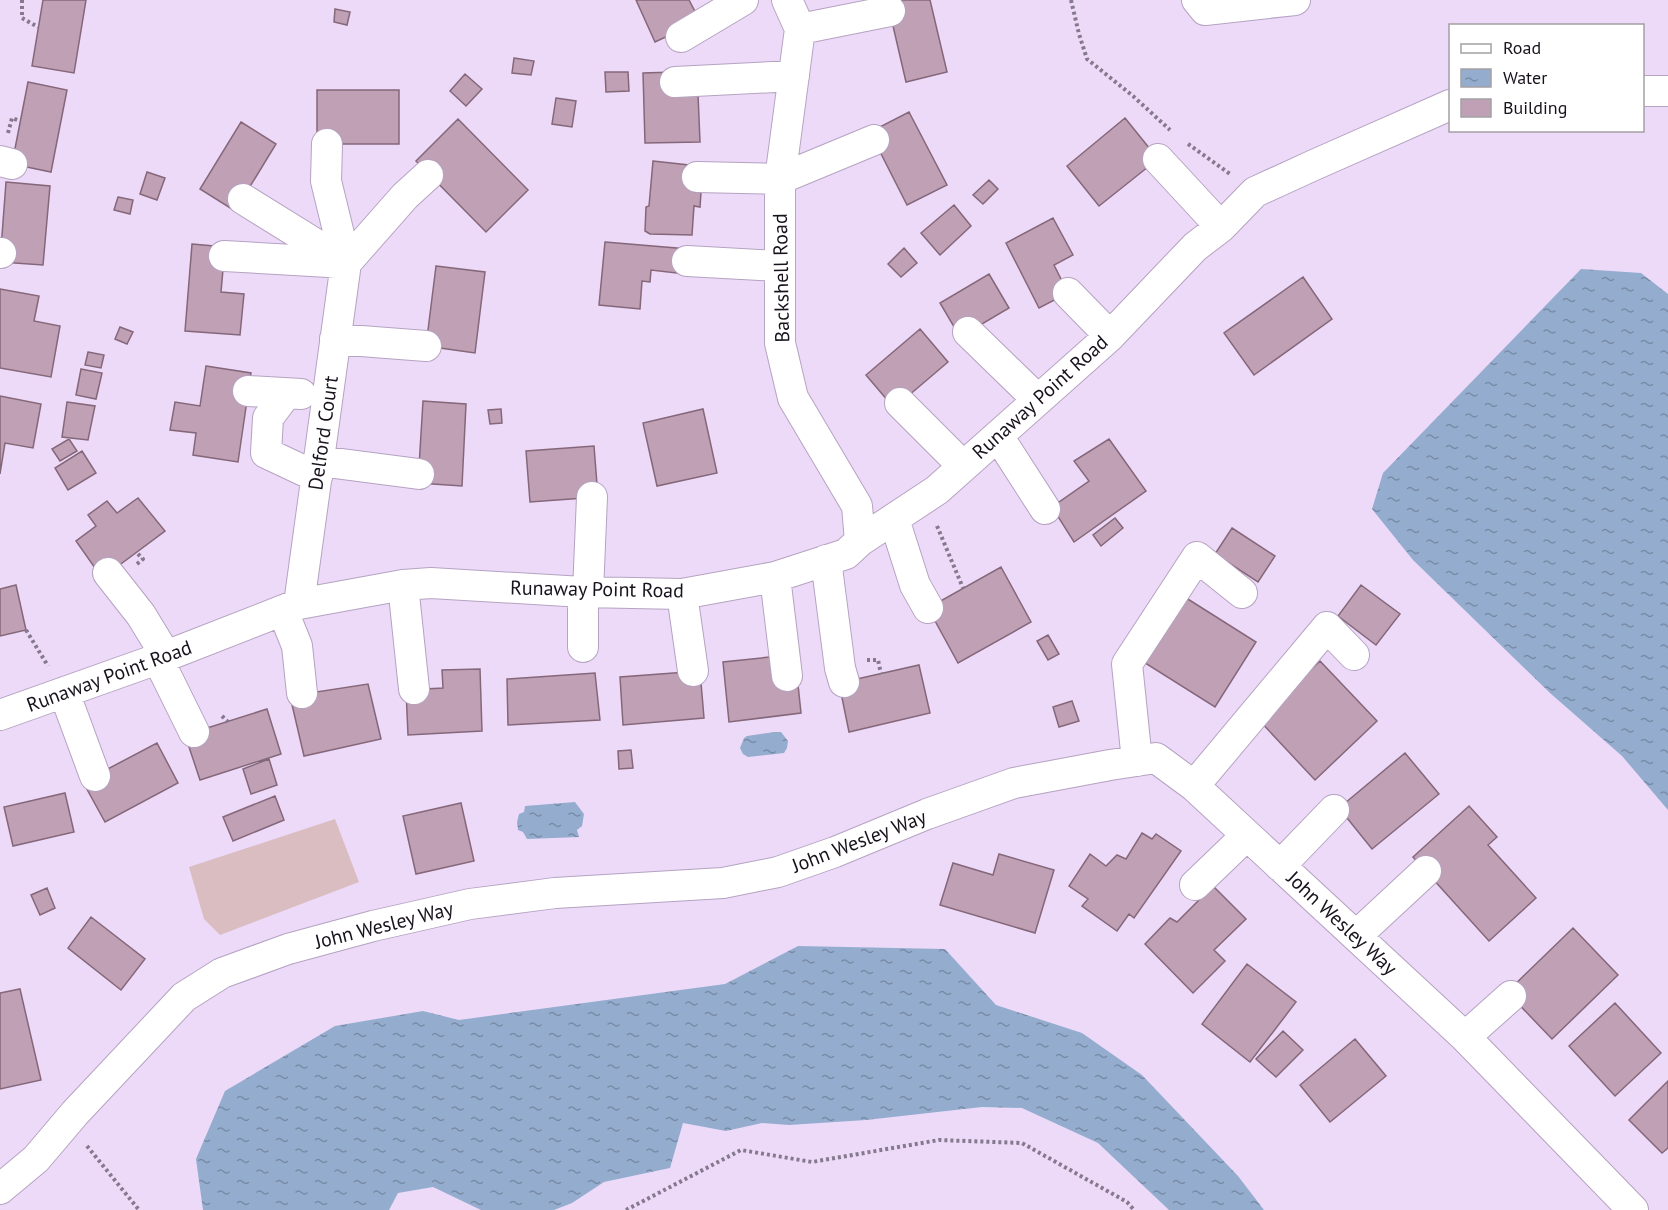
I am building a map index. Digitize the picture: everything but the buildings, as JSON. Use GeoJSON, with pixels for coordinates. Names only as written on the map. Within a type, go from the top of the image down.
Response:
{"type":"FeatureCollection","features":[{"type":"Feature","properties":{"kind":"street"},"geometry":{"type":"LineString","coordinates":[[681,37],[743,0]]}},
{"type":"Feature","properties":{"kind":"street"},"geometry":{"type":"LineString","coordinates":[[787,0],[800,29],[890,11]]}},
{"type":"Feature","properties":{"kind":"street"},"geometry":{"type":"LineString","coordinates":[[1197,0],[1205,10],[1294,0]]}},
{"type":"Feature","properties":{"kind":"street","name":"Backshell Road"},"geometry":{"type":"LineString","coordinates":[[800,29],[780,179],[780,343],[793,398],[857,506],[860,541]]}},
{"type":"Feature","properties":{"kind":"street"},"geometry":{"type":"LineString","coordinates":[[675,82],[794,76]]}},
{"type":"Feature","properties":{"kind":"street"},"geometry":{"type":"LineString","coordinates":[[1644,91],[1668,92]]}},
{"type":"Feature","properties":{"kind":"street","name":"Runaway Point Road"},"geometry":{"type":"LineString","coordinates":[[0,715],[291,608],[403,585],[431,583],[586,592],[682,594],[775,577],[846,554],[860,541],[926,498],[998,436],[1110,336],[1195,247],[1221,226],[1255,192],[1449,105]]}},
{"type":"Feature","properties":{"kind":"street"},"geometry":{"type":"LineString","coordinates":[[697,177],[780,179],[874,140]]}},
{"type":"Feature","properties":{"kind":"street"},"geometry":{"type":"LineString","coordinates":[[327,144],[326,181],[346,262]]}},
{"type":"Feature","properties":{"kind":"street"},"geometry":{"type":"LineString","coordinates":[[1158,159],[1221,226]]}},
{"type":"Feature","properties":{"kind":"street"},"geometry":{"type":"LineString","coordinates":[[346,262],[405,196],[428,175]]}},
{"type":"Feature","properties":{"kind":"street"},"geometry":{"type":"LineString","coordinates":[[243,199],[346,262]]}},
{"type":"Feature","properties":{"kind":"street"},"geometry":{"type":"LineString","coordinates":[[224,256],[346,262]]}},
{"type":"Feature","properties":{"kind":"street"},"geometry":{"type":"LineString","coordinates":[[687,261],[779,266]]}},
{"type":"Feature","properties":{"kind":"street","name":"Delford Court"},"geometry":{"type":"LineString","coordinates":[[291,608],[318,469],[346,262]]}},
{"type":"Feature","properties":{"kind":"street"},"geometry":{"type":"LineString","coordinates":[[1068,293],[1110,336]]}},
{"type":"Feature","properties":{"kind":"street"},"geometry":{"type":"LineString","coordinates":[[968,332],[1038,400]]}},
{"type":"Feature","properties":{"kind":"street"},"geometry":{"type":"LineString","coordinates":[[335,339],[426,346]]}},
{"type":"Feature","properties":{"kind":"street"},"geometry":{"type":"LineString","coordinates":[[248,391],[328,396]]}},
{"type":"Feature","properties":{"kind":"street"},"geometry":{"type":"LineString","coordinates":[[286,394],[268,418],[266,453],[318,469],[419,474]]}},
{"type":"Feature","properties":{"kind":"street"},"geometry":{"type":"LineString","coordinates":[[900,403],[963,466]]}},
{"type":"Feature","properties":{"kind":"street"},"geometry":{"type":"LineString","coordinates":[[998,436],[1045,509]]}},
{"type":"Feature","properties":{"kind":"street"},"geometry":{"type":"LineString","coordinates":[[583,647],[592,497]]}},
{"type":"Feature","properties":{"kind":"street"},"geometry":{"type":"LineString","coordinates":[[894,519],[915,585],[928,608]]}},
{"type":"Feature","properties":{"kind":"street"},"geometry":{"type":"LineString","coordinates":[[1137,761],[1127,664],[1197,557],[1242,593]]}},
{"type":"Feature","properties":{"kind":"street"},"geometry":{"type":"LineString","coordinates":[[826,560],[840,668],[844,682]]}},
{"type":"Feature","properties":{"kind":"street"},"geometry":{"type":"LineString","coordinates":[[108,573],[141,615],[194,732]]}},
{"type":"Feature","properties":{"kind":"street"},"geometry":{"type":"LineString","coordinates":[[775,577],[787,676]]}},
{"type":"Feature","properties":{"kind":"street"},"geometry":{"type":"LineString","coordinates":[[403,585],[414,689]]}},
{"type":"Feature","properties":{"kind":"street"},"geometry":{"type":"LineString","coordinates":[[682,594],[693,671]]}},
{"type":"Feature","properties":{"kind":"street"},"geometry":{"type":"LineString","coordinates":[[291,608],[302,693]]}},
{"type":"Feature","properties":{"kind":"street"},"geometry":{"type":"LineString","coordinates":[[1194,786],[1327,627],[1354,655]]}},
{"type":"Feature","properties":{"kind":"street"},"geometry":{"type":"LineString","coordinates":[[64,692],[95,776]]}},
{"type":"Feature","properties":{"kind":"street","name":"John Wesley Way"},"geometry":{"type":"LineString","coordinates":[[0,1189],[36,1160],[68,1122],[184,997],[222,973],[288,949],[373,926],[470,904],[555,893],[723,883],[778,872],[1014,783],[1156,758],[1194,786],[1465,1037],[1633,1210]]}},
{"type":"Feature","properties":{"kind":"street"},"geometry":{"type":"LineString","coordinates":[[1281,866],[1334,810]]}},
{"type":"Feature","properties":{"kind":"street"},"geometry":{"type":"LineString","coordinates":[[1195,885],[1247,836]]}},
{"type":"Feature","properties":{"kind":"street"},"geometry":{"type":"LineString","coordinates":[[1356,936],[1426,872]]}},
{"type":"Feature","properties":{"kind":"street"},"geometry":{"type":"LineString","coordinates":[[1465,1037],[1511,996]]}},
{"type":"Feature","properties":{"kind":"path"},"geometry":{"type":"LineString","coordinates":[[22,0],[22,18],[38,27]]}},
{"type":"Feature","properties":{"kind":"path"},"geometry":{"type":"LineString","coordinates":[[1071,0],[1088,59],[1175,134]]}},
{"type":"Feature","properties":{"kind":"path"},"geometry":{"type":"LineString","coordinates":[[1184,141],[1255,192]]}},
{"type":"Feature","properties":{"kind":"path"},"geometry":{"type":"LineString","coordinates":[[926,498],[963,588]]}},
{"type":"Feature","properties":{"kind":"path"},"geometry":{"type":"LineString","coordinates":[[26,630],[64,692]]}},
{"type":"Feature","properties":{"kind":"path"},"geometry":{"type":"LineString","coordinates":[[68,1122],[139,1210]]}},
{"type":"Feature","properties":{"kind":"path"},"geometry":{"type":"LineString","coordinates":[[626,1210],[741,1150],[812,1162],[939,1140],[1022,1143],[1127,1202],[1134,1210]]}},
{"type":"Feature","properties":{"kind":"shaded area"},"geometry":{"type":"Polygon","coordinates":[[[335,819],[359,882],[220,935],[204,919],[189,867],[335,819]]]}},
{"type":"Feature","properties":{"kind":"water"},"geometry":{"type":"Polygon","coordinates":[[[1581,269],[1641,273],[1668,294],[1668,810],[1622,756],[1550,693],[1413,560],[1372,509],[1383,473],[1581,269]]]}},
{"type":"Feature","properties":{"kind":"water"},"geometry":{"type":"Polygon","coordinates":[[[781,732],[788,741],[784,753],[748,757],[743,754],[740,748],[744,738],[781,732]]]}},
{"type":"Feature","properties":{"kind":"water"},"geometry":{"type":"Polygon","coordinates":[[[575,802],[584,814],[582,826],[577,830],[579,837],[527,839],[523,832],[518,830],[519,814],[524,812],[525,806],[575,802]]]}},
{"type":"Feature","properties":{"kind":"water"},"geometry":{"type":"Polygon","coordinates":[[[798,946],[945,949],[996,1005],[1082,1033],[1142,1075],[1238,1176],[1264,1210],[1169,1210],[1098,1143],[1022,1108],[982,1107],[866,1120],[789,1125],[762,1123],[726,1131],[683,1123],[670,1168],[604,1182],[572,1203],[554,1210],[481,1210],[433,1187],[398,1193],[389,1210],[203,1210],[196,1159],[225,1091],[335,1026],[423,1011],[459,1020],[725,984],[798,946]]]}}]}
